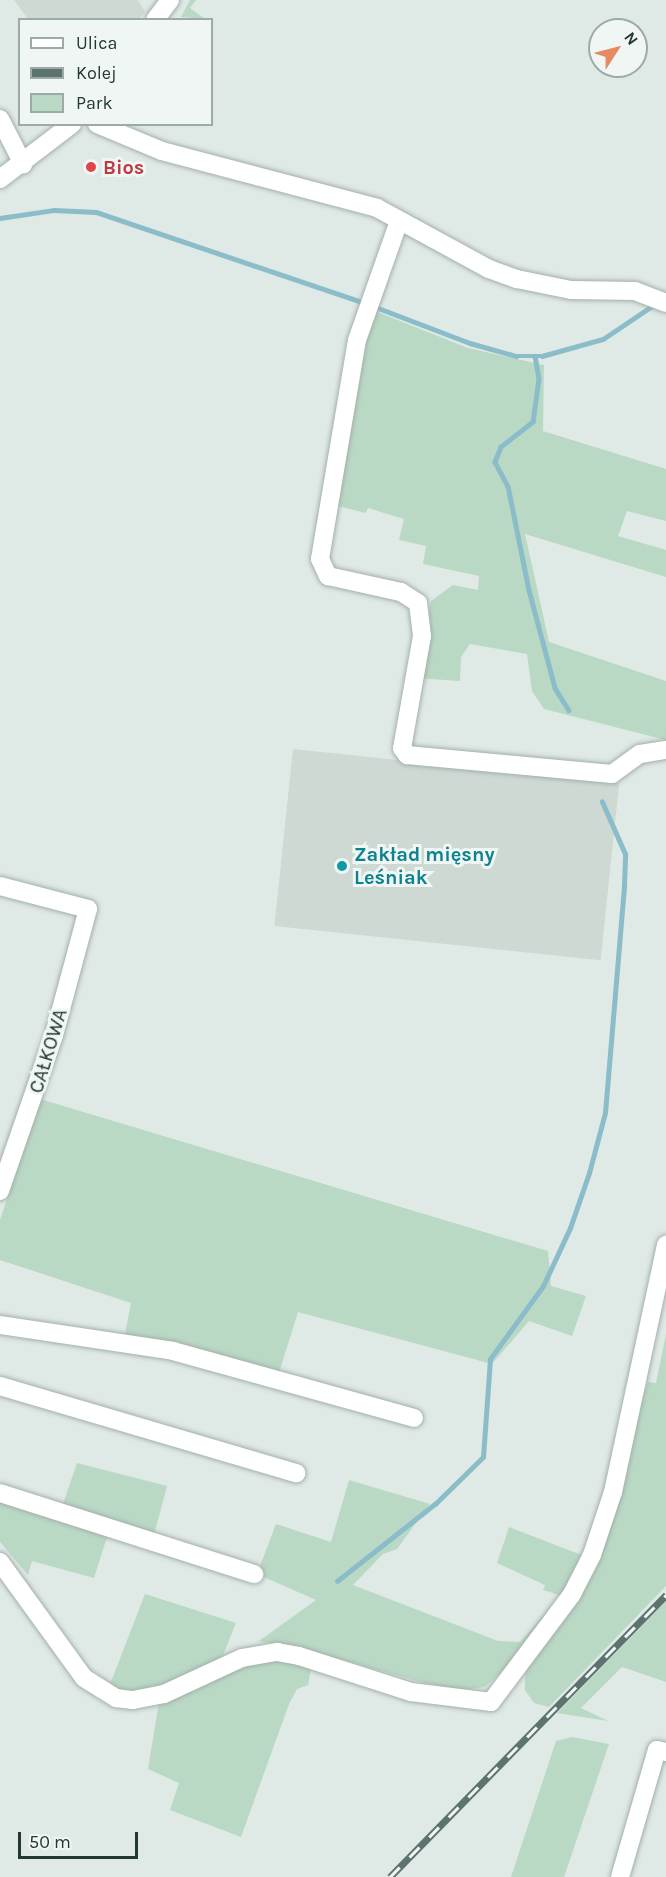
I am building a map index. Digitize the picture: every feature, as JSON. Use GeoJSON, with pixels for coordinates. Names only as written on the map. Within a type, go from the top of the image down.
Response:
{"type":"FeatureCollection","features":[{"type":"Feature","properties":{"kind":"street"},"geometry":{"type":"LineString","coordinates":[[156,18],[170,0]]}},
{"type":"Feature","properties":{"kind":"street"},"geometry":{"type":"LineString","coordinates":[[0,119],[23,164]]}},
{"type":"Feature","properties":{"kind":"street"},"geometry":{"type":"LineString","coordinates":[[0,179],[23,164],[70,126]]}},
{"type":"Feature","properties":{"kind":"street"},"geometry":{"type":"LineString","coordinates":[[102,126],[153,148],[377,208],[489,269],[517,279],[572,290],[635,291],[658,300]]}},
{"type":"Feature","properties":{"kind":"street"},"geometry":{"type":"LineString","coordinates":[[399,220],[365,316],[345,392],[320,559],[328,576],[401,592],[414,597],[418,603],[422,636],[402,748],[407,755],[612,774],[640,754],[666,750]]}},
{"type":"Feature","properties":{"kind":"street","name":"CAŁKOWA"},"geometry":{"type":"LineString","coordinates":[[0,886],[88,909],[54,1035],[0,1191]]}},
{"type":"Feature","properties":{"kind":"street"},"geometry":{"type":"LineString","coordinates":[[0,1562],[84,1678],[116,1698],[164,1694],[242,1658],[277,1653],[299,1656],[411,1692],[491,1702],[572,1594],[592,1555],[613,1492],[666,1245]]}},
{"type":"Feature","properties":{"kind":"street"},"geometry":{"type":"LineString","coordinates":[[0,1324],[173,1351],[414,1418]]}},
{"type":"Feature","properties":{"kind":"street"},"geometry":{"type":"LineString","coordinates":[[0,1386],[296,1473]]}},
{"type":"Feature","properties":{"kind":"street"},"geometry":{"type":"LineString","coordinates":[[0,1493],[254,1574]]}},
{"type":"Feature","properties":{"kind":"street"},"geometry":{"type":"LineString","coordinates":[[620,1877],[662,1751]]}},
{"type":"Feature","properties":{"kind":"shaded area"},"geometry":{"type":"Polygon","coordinates":[[[14,0],[138,0],[145,12],[140,18],[27,18],[14,0]]]}},
{"type":"Feature","properties":{"kind":"shaded area"},"geometry":{"type":"Polygon","coordinates":[[[293,749],[619,783],[601,960],[274,926],[293,749]]]}},
{"type":"Feature","properties":{"kind":"green space"},"geometry":{"type":"Polygon","coordinates":[[[190,0],[196,0],[190,8],[204,18],[181,17],[190,0]]]}},
{"type":"Feature","properties":{"kind":"green space"},"geometry":{"type":"Polygon","coordinates":[[[375,311],[468,348],[544,365],[543,431],[666,469],[666,521],[627,511],[618,536],[666,550],[666,577],[525,534],[549,642],[666,681],[666,740],[544,709],[532,691],[527,654],[470,644],[461,657],[460,681],[416,678],[431,601],[453,585],[478,590],[479,576],[423,564],[426,546],[399,540],[404,519],[368,508],[366,513],[334,505],[352,376],[375,311]]]}},
{"type":"Feature","properties":{"kind":"green space"},"geometry":{"type":"Polygon","coordinates":[[[40,1099],[548,1251],[551,1286],[586,1296],[572,1336],[529,1321],[492,1364],[298,1312],[278,1376],[125,1334],[131,1303],[0,1260],[0,1220],[40,1099]]]}},
{"type":"Feature","properties":{"kind":"green space"},"geometry":{"type":"Polygon","coordinates":[[[666,1334],[666,1586],[549,1707],[534,1703],[525,1690],[525,1669],[570,1613],[586,1584],[648,1382],[656,1383],[666,1334]]]}},
{"type":"Feature","properties":{"kind":"green space"},"geometry":{"type":"Polygon","coordinates":[[[77,1463],[167,1486],[154,1535],[63,1504],[77,1463]]]}},
{"type":"Feature","properties":{"kind":"green space"},"geometry":{"type":"Polygon","coordinates":[[[349,1480],[430,1504],[397,1549],[383,1554],[353,1585],[498,1641],[520,1642],[555,1602],[506,1668],[485,1687],[464,1690],[425,1683],[311,1651],[259,1641],[316,1600],[257,1574],[276,1524],[331,1542],[349,1480]]]}},
{"type":"Feature","properties":{"kind":"green space"},"geometry":{"type":"Polygon","coordinates":[[[0,1497],[109,1531],[94,1578],[32,1561],[28,1575],[0,1542],[0,1497]]]}},
{"type":"Feature","properties":{"kind":"green space"},"geometry":{"type":"Polygon","coordinates":[[[509,1527],[584,1556],[562,1596],[543,1590],[545,1585],[497,1563],[509,1527]]]}},
{"type":"Feature","properties":{"kind":"green space"},"geometry":{"type":"Polygon","coordinates":[[[145,1594],[236,1623],[222,1658],[166,1686],[138,1693],[109,1687],[145,1594]]]}},
{"type":"Feature","properties":{"kind":"green space"},"geometry":{"type":"Polygon","coordinates":[[[666,1601],[666,1682],[622,1667],[581,1708],[608,1721],[557,1713],[666,1601]]]}},
{"type":"Feature","properties":{"kind":"green space"},"geometry":{"type":"Polygon","coordinates":[[[258,1660],[312,1664],[308,1685],[297,1689],[289,1704],[241,1837],[170,1810],[179,1783],[148,1769],[159,1702],[258,1660]]]}},
{"type":"Feature","properties":{"kind":"green space"},"geometry":{"type":"Polygon","coordinates":[[[572,1737],[609,1744],[564,1877],[511,1877],[556,1741],[572,1737]]]}},
{"type":"Feature","properties":{"kind":"waterway"},"geometry":{"type":"LineString","coordinates":[[0,218],[54,210],[96,212],[365,303]]}},
{"type":"Feature","properties":{"kind":"waterway"},"geometry":{"type":"LineString","coordinates":[[373,306],[470,343],[516,356],[542,356],[603,339],[655,304]]}},
{"type":"Feature","properties":{"kind":"waterway"},"geometry":{"type":"LineString","coordinates":[[535,356],[539,379],[533,422],[501,447],[495,462],[508,486],[529,590],[555,688],[569,710]]}},
{"type":"Feature","properties":{"kind":"waterway"},"geometry":{"type":"LineString","coordinates":[[337,1581],[435,1504],[483,1457],[490,1359],[543,1286],[570,1228],[589,1173],[605,1113],[624,886],[625,854],[602,802]]}},
{"type":"Feature","properties":{"kind":"railway"},"geometry":{"type":"LineString","coordinates":[[390,1877],[666,1595]]}},
{"type":"Feature","properties":{"kind":"place","name":"Bios"},"geometry":{"type":"Point","coordinates":[91,167]}},
{"type":"Feature","properties":{"kind":"place","name":"Zakład mięsny Leśniak"},"geometry":{"type":"Point","coordinates":[342,866]}}]}
